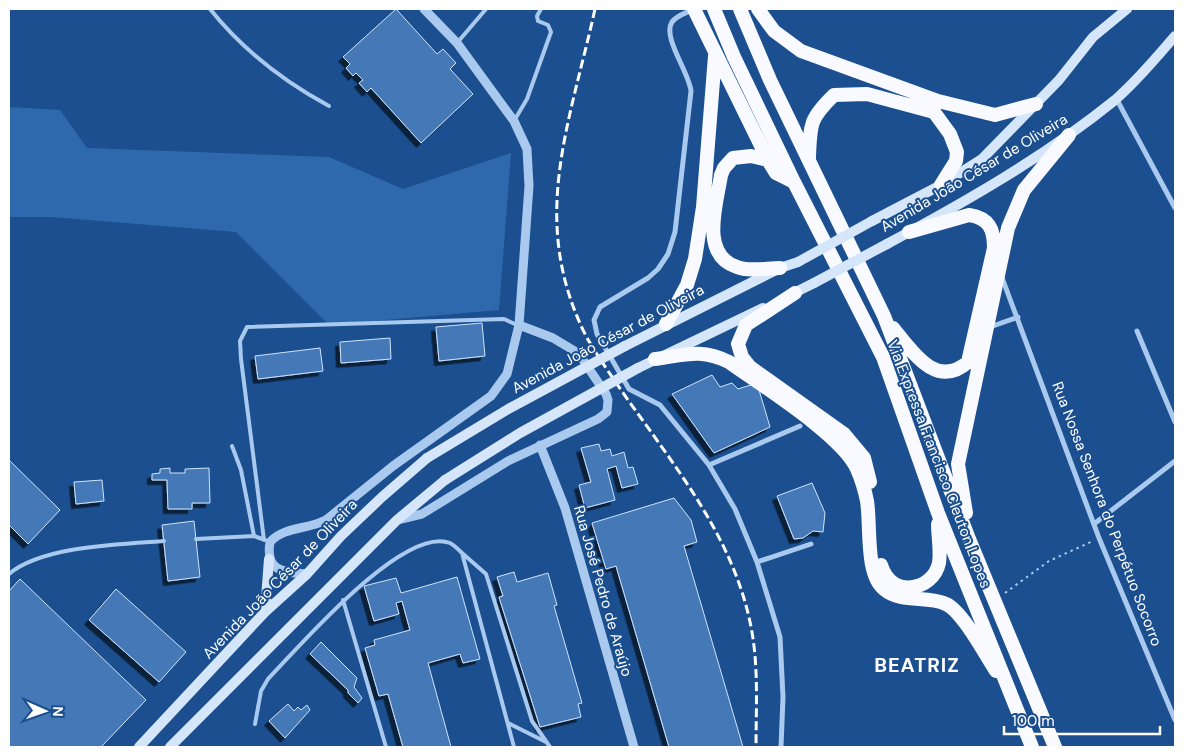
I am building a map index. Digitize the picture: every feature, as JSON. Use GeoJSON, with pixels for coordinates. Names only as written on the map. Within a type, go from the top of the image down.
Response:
{"type":"FeatureCollection","features":[{"type":"Feature","properties":{"kind":"highway"},"geometry":{"type":"LineString","coordinates":[[694,9],[715,56],[768,160],[776,173],[794,182]]}},
{"type":"Feature","properties":{"kind":"highway","name":"Via Expressa Francisco Cleuton Lopes"},"geometry":{"type":"LineString","coordinates":[[714,9],[734,57],[794,182],[883,357],[938,513],[1032,747]]}},
{"type":"Feature","properties":{"kind":"highway","name":"Via Expressa Francisco Cleuton Lopes"},"geometry":{"type":"LineString","coordinates":[[740,9],[770,80],[884,316],[969,539],[996,600],[1055,747]]}},
{"type":"Feature","properties":{"kind":"highway"},"geometry":{"type":"LineString","coordinates":[[758,9],[774,31],[801,51],[938,101],[995,114],[1036,104]]}},
{"type":"Feature","properties":{"kind":"highway"},"geometry":{"type":"LineString","coordinates":[[666,324],[687,285],[695,259],[703,207],[715,56]]}},
{"type":"Feature","properties":{"kind":"highway"},"geometry":{"type":"LineString","coordinates":[[809,161],[810,131],[817,111],[834,95],[867,94],[934,112],[950,134],[957,152],[956,161],[942,185]]}},
{"type":"Feature","properties":{"kind":"highway"},"geometry":{"type":"LineString","coordinates":[[969,539],[958,464],[1008,228],[1024,190],[1069,136]]}},
{"type":"Feature","properties":{"kind":"highway"},"geometry":{"type":"LineString","coordinates":[[768,160],[742,156],[733,158],[724,168],[713,232],[715,245],[720,253],[726,261],[737,267],[780,268]]}},
{"type":"Feature","properties":{"kind":"highway"},"geometry":{"type":"LineString","coordinates":[[884,316],[914,354],[932,370],[950,373],[960,370],[968,362],[994,248],[994,233],[987,221],[969,214],[910,232]]}},
{"type":"Feature","properties":{"kind":"highway"},"geometry":{"type":"LineString","coordinates":[[795,293],[746,325],[738,344],[742,357],[750,367],[844,434],[864,458],[875,500],[878,554],[884,576],[893,584],[902,588],[921,584],[933,576],[939,563],[938,513]]}},
{"type":"Feature","properties":{"kind":"highway"},"geometry":{"type":"LineString","coordinates":[[655,358],[704,352],[716,356],[729,362],[838,442],[857,467],[867,501],[871,555],[875,576],[884,589],[904,599],[946,604],[959,613],[1013,697]]}},
{"type":"Feature","properties":{"kind":"main road","name":"Avenida João César de Oliveira"},"geometry":{"type":"LineString","coordinates":[[140,747],[265,612],[307,574],[355,523],[427,458],[510,408],[666,324],[780,268],[798,262],[942,185],[982,159],[1059,80],[1093,36],[1127,9]]}},
{"type":"Feature","properties":{"kind":"main road","name":"Avenida João César de Oliveira"},"geometry":{"type":"LineString","coordinates":[[170,747],[397,520],[445,480],[520,433],[655,358],[795,293],[910,232],[1069,136],[1116,98],[1171,45],[1175,36]]}},
{"type":"Feature","properties":{"kind":"main road"},"geometry":{"type":"LineString","coordinates":[[265,612],[269,558]]}},
{"type":"Feature","properties":{"kind":"street"},"geometry":{"type":"LineString","coordinates":[[307,574],[280,570],[274,566],[269,558],[266,541],[278,534],[318,524],[326,520],[393,466],[491,396],[507,374],[519,325],[529,186],[527,149],[514,121],[457,43],[424,9]]}},
{"type":"Feature","properties":{"kind":"street"},"geometry":{"type":"LineString","coordinates":[[694,9],[673,20],[669,29],[670,39],[688,76],[691,91],[675,232],[668,254],[658,269],[648,278],[600,308],[594,320],[597,334],[630,389],[660,405],[709,465],[735,509],[757,562],[780,637],[783,697],[782,747]]}},
{"type":"Feature","properties":{"kind":"street"},"geometry":{"type":"LineString","coordinates":[[1116,98],[1175,208]]}},
{"type":"Feature","properties":{"kind":"street","name":"Rua Nossa Senhora do Perpétuo Socorro"},"geometry":{"type":"LineString","coordinates":[[999,271],[1099,538],[1175,720]]}},
{"type":"Feature","properties":{"kind":"street"},"geometry":{"type":"LineString","coordinates":[[986,328],[1018,318]]}},
{"type":"Feature","properties":{"kind":"street"},"geometry":{"type":"LineString","coordinates":[[397,520],[422,514],[508,460],[598,419],[607,412],[608,400],[586,364],[573,350],[554,338],[519,325]]}},
{"type":"Feature","properties":{"kind":"street"},"geometry":{"type":"LineString","coordinates":[[1137,331],[1175,422]]}},
{"type":"Feature","properties":{"kind":"street"},"geometry":{"type":"LineString","coordinates":[[709,465],[800,426]]}},
{"type":"Feature","properties":{"kind":"street","name":"Rua José Pedro de Araújo"},"geometry":{"type":"LineString","coordinates":[[540,445],[565,508],[634,747]]}},
{"type":"Feature","properties":{"kind":"street"},"geometry":{"type":"LineString","coordinates":[[1094,524],[1175,461]]}},
{"type":"Feature","properties":{"kind":"street"},"geometry":{"type":"LineString","coordinates":[[757,562],[811,544]]}},
{"type":"Feature","properties":{"kind":"lane"},"geometry":{"type":"LineString","coordinates":[[210,9],[255,57],[308,94],[329,106]]}},
{"type":"Feature","properties":{"kind":"lane"},"geometry":{"type":"LineString","coordinates":[[457,43],[486,9]]}},
{"type":"Feature","properties":{"kind":"lane"},"geometry":{"type":"LineString","coordinates":[[514,121],[527,99],[551,32],[548,25],[538,21],[537,16],[541,9]]}},
{"type":"Feature","properties":{"kind":"lane"},"geometry":{"type":"LineString","coordinates":[[266,541],[241,358],[240,341],[247,327],[504,319],[519,325]]}},
{"type":"Feature","properties":{"kind":"lane"},"geometry":{"type":"LineString","coordinates":[[232,446],[241,470],[254,536]]}},
{"type":"Feature","properties":{"kind":"lane"},"geometry":{"type":"LineString","coordinates":[[196,539],[254,536],[266,541]]}},
{"type":"Feature","properties":{"kind":"lane"},"geometry":{"type":"LineString","coordinates":[[9,574],[39,558],[103,546],[164,541]]}},
{"type":"Feature","properties":{"kind":"lane"},"geometry":{"type":"LineString","coordinates":[[255,724],[261,691],[268,679],[343,600],[373,575],[406,552],[436,542],[450,543],[486,574],[532,720],[549,745]]}},
{"type":"Feature","properties":{"kind":"lane"},"geometry":{"type":"LineString","coordinates":[[462,553],[514,747]]}},
{"type":"Feature","properties":{"kind":"lane"},"geometry":{"type":"LineString","coordinates":[[343,600],[386,747]]}},
{"type":"Feature","properties":{"kind":"lane"},"geometry":{"type":"LineString","coordinates":[[508,723],[549,745]]}},
{"type":"Feature","properties":{"kind":"path"},"geometry":{"type":"LineString","coordinates":[[996,600],[1049,561],[1099,538]]}},
{"type":"Feature","properties":{"kind":"shaded area"},"geometry":{"type":"Polygon","coordinates":[[[9,107],[60,110],[87,148],[329,157],[403,189],[511,153],[499,310],[329,325],[236,232],[51,217],[9,217],[9,107]]]}},
{"type":"Feature","properties":{"kind":"building"},"geometry":{"type":"Polygon","coordinates":[[[396,9],[437,54],[443,49],[456,63],[450,69],[473,94],[421,143],[371,88],[367,92],[359,83],[363,80],[356,73],[353,76],[346,68],[350,64],[343,57],[396,9]]]}},
{"type":"Feature","properties":{"kind":"building"},"geometry":{"type":"Polygon","coordinates":[[[482,323],[485,356],[439,361],[436,327],[482,323]]]}},
{"type":"Feature","properties":{"kind":"building"},"geometry":{"type":"Polygon","coordinates":[[[390,338],[391,359],[341,363],[340,342],[390,338]]]}},
{"type":"Feature","properties":{"kind":"building"},"geometry":{"type":"Polygon","coordinates":[[[320,348],[323,371],[258,379],[255,356],[320,348]]]}},
{"type":"Feature","properties":{"kind":"building"},"geometry":{"type":"Polygon","coordinates":[[[712,375],[720,387],[732,383],[738,389],[757,383],[770,427],[714,453],[672,394],[712,375]]]}},
{"type":"Feature","properties":{"kind":"building"},"geometry":{"type":"Polygon","coordinates":[[[599,444],[601,451],[610,449],[612,456],[624,452],[628,468],[633,467],[638,484],[622,488],[616,466],[607,469],[615,500],[585,508],[579,485],[591,482],[581,448],[599,444]]]}},
{"type":"Feature","properties":{"kind":"building"},"geometry":{"type":"Polygon","coordinates":[[[9,460],[60,510],[28,544],[9,525],[9,460]]]}},
{"type":"Feature","properties":{"kind":"building"},"geometry":{"type":"Polygon","coordinates":[[[170,468],[170,473],[185,473],[185,469],[209,468],[210,503],[192,503],[192,509],[168,509],[167,480],[152,480],[152,474],[160,473],[160,469],[170,468]]]}},
{"type":"Feature","properties":{"kind":"building"},"geometry":{"type":"Polygon","coordinates":[[[102,480],[104,501],[76,504],[74,482],[102,480]]]}},
{"type":"Feature","properties":{"kind":"building"},"geometry":{"type":"Polygon","coordinates":[[[812,483],[825,513],[823,532],[813,531],[803,538],[794,539],[777,496],[812,483]]]}},
{"type":"Feature","properties":{"kind":"building"},"geometry":{"type":"Polygon","coordinates":[[[674,498],[691,520],[697,542],[684,546],[743,747],[669,747],[616,566],[606,569],[592,523],[674,498]]]}},
{"type":"Feature","properties":{"kind":"building"},"geometry":{"type":"Polygon","coordinates":[[[194,521],[200,577],[168,581],[162,525],[194,521]]]}},
{"type":"Feature","properties":{"kind":"building"},"geometry":{"type":"Polygon","coordinates":[[[514,572],[517,582],[548,573],[557,605],[554,606],[582,703],[578,704],[581,717],[540,727],[499,597],[503,596],[497,577],[514,572]]]}},
{"type":"Feature","properties":{"kind":"building"},"geometry":{"type":"Polygon","coordinates":[[[457,577],[480,659],[463,663],[460,654],[428,663],[451,747],[403,747],[388,694],[379,696],[365,648],[375,645],[374,640],[410,630],[402,601],[396,603],[399,614],[374,621],[364,586],[396,578],[401,593],[457,577]]]}},
{"type":"Feature","properties":{"kind":"building"},"geometry":{"type":"Polygon","coordinates":[[[20,579],[146,700],[101,747],[9,747],[9,591],[20,579]]]}},
{"type":"Feature","properties":{"kind":"building"},"geometry":{"type":"Polygon","coordinates":[[[116,589],[186,652],[159,682],[89,620],[116,589]]]}},
{"type":"Feature","properties":{"kind":"building"},"geometry":{"type":"Polygon","coordinates":[[[321,642],[357,678],[354,687],[362,698],[358,703],[348,693],[348,690],[310,654],[321,642]]]}},
{"type":"Feature","properties":{"kind":"building"},"geometry":{"type":"Polygon","coordinates":[[[288,704],[294,711],[298,707],[301,710],[307,705],[310,710],[285,738],[269,721],[288,704]]]}},
{"type":"Feature","properties":{"kind":"railway"},"geometry":{"type":"LineString","coordinates":[[595,9],[565,134],[559,174],[557,214],[560,254],[569,295],[587,338],[703,509],[723,545],[739,582],[750,622],[755,653],[756,747]]}},
{"type":"Feature","properties":{"kind":"district","name":"BEATRIZ"},"geometry":{"type":"Point","coordinates":[917,665]}}]}
